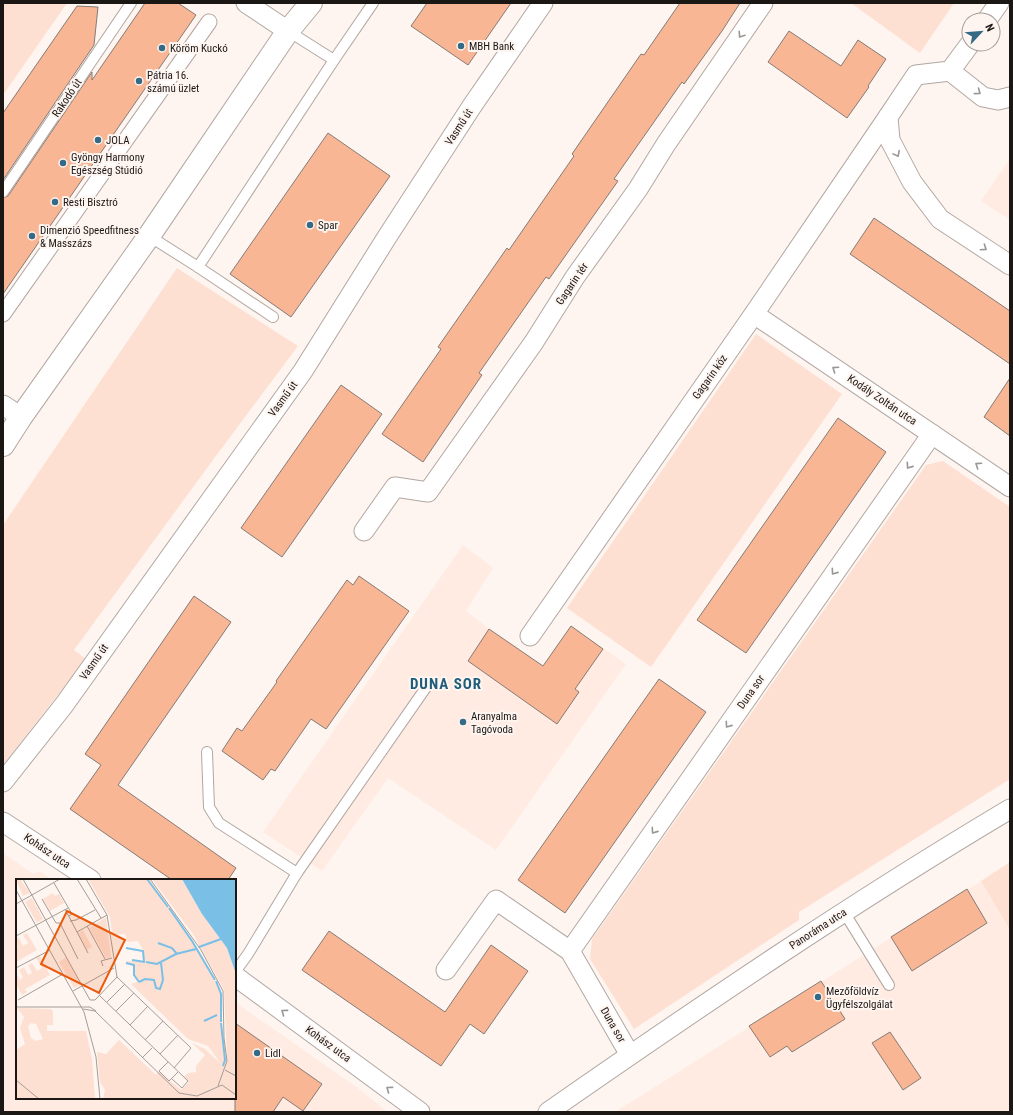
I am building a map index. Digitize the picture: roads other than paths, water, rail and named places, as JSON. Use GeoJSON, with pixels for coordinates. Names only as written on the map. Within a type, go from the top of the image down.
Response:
{"type":"FeatureCollection","features":[{"type":"Feature","properties":{"kind":"street"},"geometry":{"type":"LineString","coordinates":[[246,3],[288,31]]}},
{"type":"Feature","properties":{"kind":"street"},"geometry":{"type":"LineString","coordinates":[[3,445],[21,417],[149,236],[288,31],[311,3]]}},
{"type":"Feature","properties":{"kind":"street","name":"Vasmű út"},"geometry":{"type":"LineString","coordinates":[[3,782],[64,705],[303,371],[472,106],[543,3]]}},
{"type":"Feature","properties":{"kind":"street","name":"Gagarin tér"},"geometry":{"type":"LineString","coordinates":[[364,531],[396,487],[428,492],[534,342],[575,277],[638,189],[666,144],[763,3]]}},
{"type":"Feature","properties":{"kind":"street"},"geometry":{"type":"LineString","coordinates":[[993,12],[999,3]]}},
{"type":"Feature","properties":{"kind":"street"},"geometry":{"type":"LineString","coordinates":[[3,314],[209,22]]}},
{"type":"Feature","properties":{"kind":"street"},"geometry":{"type":"LineString","coordinates":[[964,52],[950,71],[916,76],[888,117],[890,140],[912,182],[940,219],[1010,265]]}},
{"type":"Feature","properties":{"kind":"street"},"geometry":{"type":"LineString","coordinates":[[950,71],[983,97],[998,100],[1010,97]]}},
{"type":"Feature","properties":{"kind":"street","name":"Gagarin köz"},"geometry":{"type":"LineString","coordinates":[[530,636],[754,314],[888,117]]}},
{"type":"Feature","properties":{"kind":"street","name":"Kodály Zoltán utca"},"geometry":{"type":"LineString","coordinates":[[754,314],[1010,487]]}},
{"type":"Feature","properties":{"kind":"street"},"geometry":{"type":"LineString","coordinates":[[3,405],[21,417]]}},
{"type":"Feature","properties":{"kind":"street","name":"Duna sor"},"geometry":{"type":"LineString","coordinates":[[570,951],[932,434]]}},
{"type":"Feature","properties":{"kind":"street","name":"Panoráma utca"},"geometry":{"type":"LineString","coordinates":[[630,1055],[844,912],[946,846],[1010,809]]}},
{"type":"Feature","properties":{"kind":"street","name":"Kohász utca"},"geometry":{"type":"LineString","coordinates":[[3,822],[89,879]]}},
{"type":"Feature","properties":{"kind":"street","name":"Duna sor"},"geometry":{"type":"LineString","coordinates":[[446,970],[496,900],[570,951],[630,1055],[548,1112]]}},
{"type":"Feature","properties":{"kind":"street","name":"Kohász utca"},"geometry":{"type":"LineString","coordinates":[[236,977],[420,1112]]}},
{"type":"Feature","properties":{"kind":"lane","name":"Rakodó út"},"geometry":{"type":"LineString","coordinates":[[3,192],[131,3]]}},
{"type":"Feature","properties":{"kind":"lane"},"geometry":{"type":"LineString","coordinates":[[198,267],[334,60],[374,3]]}},
{"type":"Feature","properties":{"kind":"lane"},"geometry":{"type":"LineString","coordinates":[[288,31],[334,60]]}},
{"type":"Feature","properties":{"kind":"lane"},"geometry":{"type":"LineString","coordinates":[[149,236],[273,317]]}},
{"type":"Feature","properties":{"kind":"lane"},"geometry":{"type":"LineString","coordinates":[[236,971],[248,954],[297,873],[427,686]]}},
{"type":"Feature","properties":{"kind":"lane"},"geometry":{"type":"LineString","coordinates":[[207,752],[209,807],[220,823],[297,873]]}},
{"type":"Feature","properties":{"kind":"lane"},"geometry":{"type":"LineString","coordinates":[[844,912],[889,985]]}},
{"type":"Feature","properties":{"kind":"place","name":"MBH Bank"},"geometry":{"type":"Point","coordinates":[461,46]}},
{"type":"Feature","properties":{"kind":"place","name":"Köröm Kuckó"},"geometry":{"type":"Point","coordinates":[162,48]}},
{"type":"Feature","properties":{"kind":"place","name":"Pátria 16. számú üzlet"},"geometry":{"type":"Point","coordinates":[139,81]}},
{"type":"Feature","properties":{"kind":"place","name":"JOLA"},"geometry":{"type":"Point","coordinates":[98,140]}},
{"type":"Feature","properties":{"kind":"place","name":"Gyöngy Harmony Egészség Stúdió"},"geometry":{"type":"Point","coordinates":[63,163]}},
{"type":"Feature","properties":{"kind":"place","name":"Resti Bisztró"},"geometry":{"type":"Point","coordinates":[55,202]}},
{"type":"Feature","properties":{"kind":"place","name":"Spar"},"geometry":{"type":"Point","coordinates":[310,225]}},
{"type":"Feature","properties":{"kind":"place","name":"Dimenzió Speedfitness & Masszázs"},"geometry":{"type":"Point","coordinates":[32,236]}},
{"type":"Feature","properties":{"kind":"place","name":"Aranyalma Tagóvoda"},"geometry":{"type":"Point","coordinates":[463,722]}},
{"type":"Feature","properties":{"kind":"place","name":"Mezőföldvíz Ügyfélszolgálat"},"geometry":{"type":"Point","coordinates":[818,997]}},
{"type":"Feature","properties":{"kind":"place","name":"Lidl"},"geometry":{"type":"Point","coordinates":[257,1053]}},
{"type":"Feature","properties":{"kind":"district","name":"DUNA SOR"},"geometry":{"type":"Point","coordinates":[446,684]}}]}
